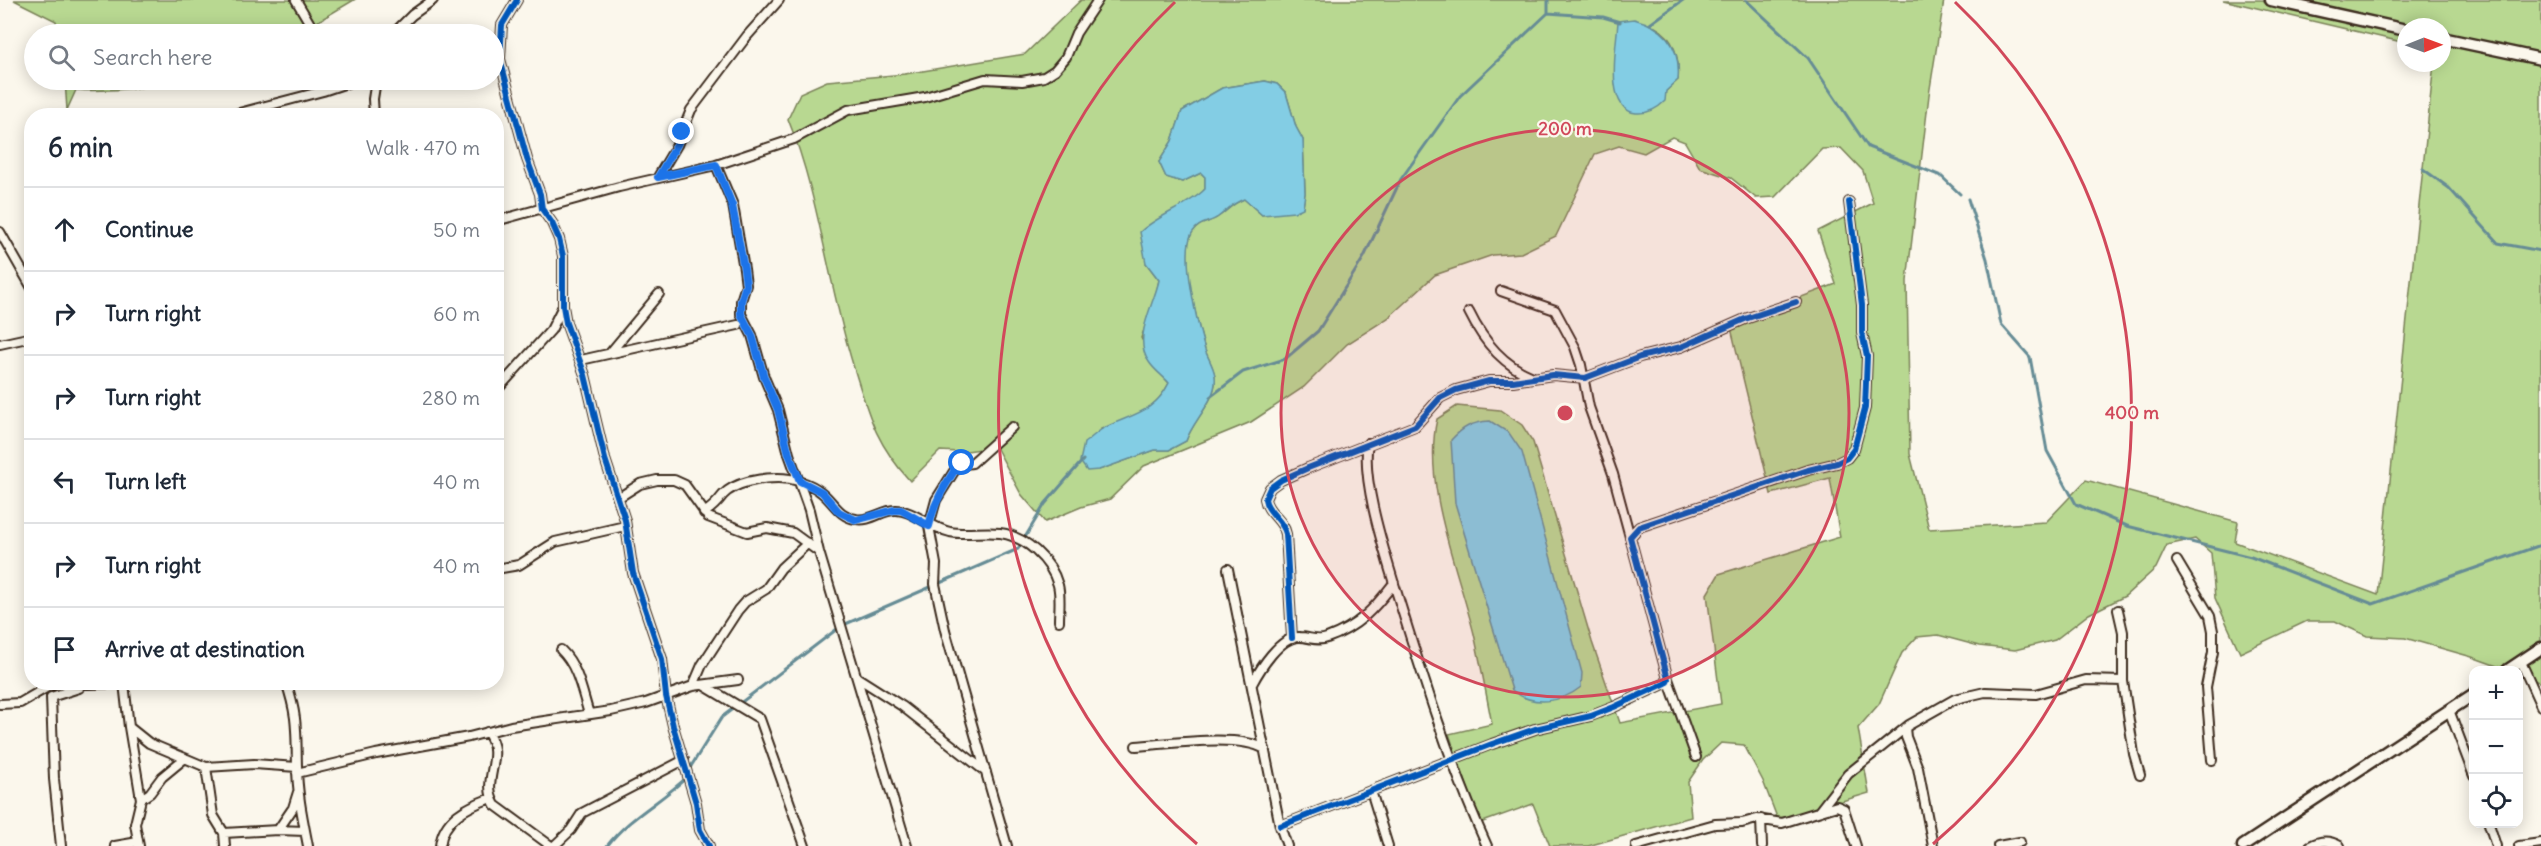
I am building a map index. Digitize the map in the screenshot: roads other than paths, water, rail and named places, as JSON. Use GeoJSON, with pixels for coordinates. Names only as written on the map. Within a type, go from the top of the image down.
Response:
{"type":"FeatureCollection","features":[{"type":"Feature","properties":{"kind":"main road"},"geometry":{"type":"LineString","coordinates":[[2271,0],[2397,28]]}},
{"type":"Feature","properties":{"kind":"main road"},"geometry":{"type":"LineString","coordinates":[[2451,40],[2541,58]]}},
{"type":"Feature","properties":{"kind":"main road"},"geometry":{"type":"LineString","coordinates":[[2514,666],[2541,648]]}},
{"type":"Feature","properties":{"kind":"main road"},"geometry":{"type":"LineString","coordinates":[[2244,846],[2469,697]]}},
{"type":"Feature","properties":{"kind":"street"},"geometry":{"type":"LineString","coordinates":[[296,0],[309,24]]}},
{"type":"Feature","properties":{"kind":"street"},"geometry":{"type":"LineString","coordinates":[[403,24],[433,0]]}},
{"type":"Feature","properties":{"kind":"street"},"geometry":{"type":"LineString","coordinates":[[503,24],[518,0]]}},
{"type":"Feature","properties":{"kind":"street"},"geometry":{"type":"LineString","coordinates":[[658,177],[677,145],[691,110],[747,36],[779,0]]}},
{"type":"Feature","properties":{"kind":"street"},"geometry":{"type":"LineString","coordinates":[[504,219],[658,177],[716,165],[794,139],[848,110],[925,97],[985,79],[1022,81],[1044,77],[1055,70],[1066,57],[1076,33],[1098,0]]}},
{"type":"Feature","properties":{"kind":"street"},"geometry":{"type":"LineString","coordinates":[[504,74],[527,159],[540,194],[542,209],[552,223],[563,256],[563,306],[566,323],[581,360],[625,526],[639,595],[662,659],[666,696],[696,802],[700,830],[709,846]]}},
{"type":"Feature","properties":{"kind":"street"},"geometry":{"type":"LineString","coordinates":[[255,108],[317,90]]}},
{"type":"Feature","properties":{"kind":"street"},"geometry":{"type":"LineString","coordinates":[[374,90],[374,108]]}},
{"type":"Feature","properties":{"kind":"street"},"geometry":{"type":"LineString","coordinates":[[716,165],[732,205],[744,269],[746,285],[741,301],[741,314],[752,335],[764,377],[778,410],[789,454],[800,481],[907,846]]}},
{"type":"Feature","properties":{"kind":"street"},"geometry":{"type":"LineString","coordinates":[[1630,537],[1638,527],[1808,470],[1837,463],[1847,458],[1854,448],[1865,408],[1867,356],[1862,333],[1862,304],[1849,202]]}},
{"type":"Feature","properties":{"kind":"street"},"geometry":{"type":"LineString","coordinates":[[0,232],[24,274]]}},
{"type":"Feature","properties":{"kind":"street"},"geometry":{"type":"LineString","coordinates":[[1501,291],[1555,310],[1575,347],[1585,378],[1589,407],[1613,474],[1668,679],[1696,757]]}},
{"type":"Feature","properties":{"kind":"street"},"geometry":{"type":"LineString","coordinates":[[610,353],[659,294]]}},
{"type":"Feature","properties":{"kind":"street"},"geometry":{"type":"LineString","coordinates":[[1292,638],[1286,534],[1284,526],[1266,504],[1270,488],[1281,480],[1415,426],[1440,399],[1456,390],[1483,382],[1534,377],[1562,375],[1585,378],[1640,357],[1681,347],[1745,319],[1796,302]]}},
{"type":"Feature","properties":{"kind":"street"},"geometry":{"type":"LineString","coordinates":[[504,382],[551,330],[563,306]]}},
{"type":"Feature","properties":{"kind":"street"},"geometry":{"type":"LineString","coordinates":[[1469,312],[1479,332],[1499,357],[1534,377]]}},
{"type":"Feature","properties":{"kind":"street"},"geometry":{"type":"LineString","coordinates":[[581,360],[738,325]]}},
{"type":"Feature","properties":{"kind":"street"},"geometry":{"type":"LineString","coordinates":[[0,344],[24,339]]}},
{"type":"Feature","properties":{"kind":"street"},"geometry":{"type":"LineString","coordinates":[[1007,846],[945,630],[935,584],[936,564],[929,526],[936,500],[958,465],[972,463],[1012,427]]}},
{"type":"Feature","properties":{"kind":"street"},"geometry":{"type":"LineString","coordinates":[[1368,443],[1365,462],[1380,539],[1432,710],[1487,846]]}},
{"type":"Feature","properties":{"kind":"street"},"geometry":{"type":"LineString","coordinates":[[704,513],[735,486],[767,478],[800,481],[822,492],[839,512],[856,520],[901,510],[929,526],[950,532],[998,533],[1023,541],[1038,554],[1057,583],[1059,621]]}},
{"type":"Feature","properties":{"kind":"street"},"geometry":{"type":"LineString","coordinates":[[618,498],[640,484],[657,480],[674,480],[685,485],[704,513],[743,531],[767,528],[793,534],[819,552]]}},
{"type":"Feature","properties":{"kind":"street"},"geometry":{"type":"LineString","coordinates":[[504,568],[519,565],[555,542],[625,526]]}},
{"type":"Feature","properties":{"kind":"street"},"geometry":{"type":"LineString","coordinates":[[693,686],[707,657],[738,610],[745,602],[766,589],[781,568],[808,543]]}},
{"type":"Feature","properties":{"kind":"street"},"geometry":{"type":"LineString","coordinates":[[2177,561],[2210,616],[2213,631],[2213,652],[2206,687],[2212,760]]}},
{"type":"Feature","properties":{"kind":"street"},"geometry":{"type":"LineString","coordinates":[[1228,569],[1280,826],[1287,846]]}},
{"type":"Feature","properties":{"kind":"street"},"geometry":{"type":"LineString","coordinates":[[1252,684],[1268,658],[1292,638],[1324,639],[1354,625],[1365,618],[1394,584]]}},
{"type":"Feature","properties":{"kind":"street"},"geometry":{"type":"LineString","coordinates":[[2118,610],[2123,632],[2123,681],[2134,754],[2140,776]]}},
{"type":"Feature","properties":{"kind":"street"},"geometry":{"type":"LineString","coordinates":[[561,650],[570,658],[574,667],[589,714]]}},
{"type":"Feature","properties":{"kind":"street"},"geometry":{"type":"LineString","coordinates":[[2521,662],[2541,706]]}},
{"type":"Feature","properties":{"kind":"street"},"geometry":{"type":"LineString","coordinates":[[858,678],[902,706],[986,772]]}},
{"type":"Feature","properties":{"kind":"street"},"geometry":{"type":"LineString","coordinates":[[1280,826],[1535,729],[1591,716],[1661,687],[1668,679]]}},
{"type":"Feature","properties":{"kind":"street"},"geometry":{"type":"LineString","coordinates":[[129,728],[149,743],[206,767],[254,764],[297,770],[510,726],[646,703],[693,686],[738,680]]}},
{"type":"Feature","properties":{"kind":"street"},"geometry":{"type":"LineString","coordinates":[[1820,810],[1848,774],[1905,728],[1964,695],[1985,692],[2036,694],[2086,680],[2123,681]]}},
{"type":"Feature","properties":{"kind":"street"},"geometry":{"type":"LineString","coordinates":[[705,686],[760,719],[805,846]]}},
{"type":"Feature","properties":{"kind":"street"},"geometry":{"type":"LineString","coordinates":[[0,704],[20,703],[42,690]]}},
{"type":"Feature","properties":{"kind":"street"},"geometry":{"type":"LineString","coordinates":[[61,846],[54,779],[51,697],[70,690]]}},
{"type":"Feature","properties":{"kind":"street"},"geometry":{"type":"LineString","coordinates":[[115,846],[138,844],[135,824],[141,799],[129,728],[126,690]]}},
{"type":"Feature","properties":{"kind":"street"},"geometry":{"type":"LineString","coordinates":[[289,690],[297,726],[297,770],[308,846]]}},
{"type":"Feature","properties":{"kind":"street"},"geometry":{"type":"LineString","coordinates":[[2449,710],[2473,774]]}},
{"type":"Feature","properties":{"kind":"street"},"geometry":{"type":"LineString","coordinates":[[1905,728],[1906,737],[1918,768],[1933,846]]}},
{"type":"Feature","properties":{"kind":"street"},"geometry":{"type":"LineString","coordinates":[[487,732],[494,742],[496,752],[489,785],[491,798],[495,805],[556,845],[571,830],[582,813],[588,809],[684,760]]}},
{"type":"Feature","properties":{"kind":"street"},"geometry":{"type":"LineString","coordinates":[[1136,746],[1228,740],[1254,742],[1265,749]]}},
{"type":"Feature","properties":{"kind":"street"},"geometry":{"type":"LineString","coordinates":[[141,799],[185,758]]}},
{"type":"Feature","properties":{"kind":"street"},"geometry":{"type":"LineString","coordinates":[[206,767],[213,815],[225,833],[225,846]]}},
{"type":"Feature","properties":{"kind":"street"},"geometry":{"type":"LineString","coordinates":[[278,830],[293,808],[299,787]]}},
{"type":"Feature","properties":{"kind":"street"},"geometry":{"type":"LineString","coordinates":[[1371,791],[1388,846]]}},
{"type":"Feature","properties":{"kind":"street"},"geometry":{"type":"LineString","coordinates":[[440,846],[446,825],[454,817],[491,798]]}},
{"type":"Feature","properties":{"kind":"street"},"geometry":{"type":"LineString","coordinates":[[1636,846],[1715,824],[1733,824],[1751,819],[1782,822],[1837,806],[1844,809],[1856,846]]}},
{"type":"Feature","properties":{"kind":"street"},"geometry":{"type":"LineString","coordinates":[[1761,819],[1762,846]]}},
{"type":"Feature","properties":{"kind":"street"},"geometry":{"type":"LineString","coordinates":[[2490,828],[2496,846]]}},
{"type":"Feature","properties":{"kind":"street"},"geometry":{"type":"LineString","coordinates":[[225,833],[305,831]]}},
{"type":"Feature","properties":{"kind":"street"},"geometry":{"type":"LineString","coordinates":[[2310,846],[2323,841],[2335,845]]}},
{"type":"Feature","properties":{"kind":"street"},"geometry":{"type":"LineString","coordinates":[[1998,846],[2020,842]]}},
{"type":"Feature","properties":{"kind":"street"},"geometry":{"type":"LineString","coordinates":[[2519,846],[2541,843]]}},
{"type":"Feature","properties":{"kind":"water"},"geometry":{"type":"Polygon","coordinates":[[[1634,19],[1655,27],[1663,33],[1674,48],[1677,58],[1678,80],[1666,91],[1665,101],[1644,113],[1626,109],[1619,100],[1614,74],[1618,21],[1634,19]]]}},
{"type":"Feature","properties":{"kind":"water"},"geometry":{"type":"Polygon","coordinates":[[[1265,81],[1277,84],[1286,93],[1296,127],[1303,140],[1305,193],[1303,208],[1294,212],[1262,215],[1244,199],[1215,219],[1195,229],[1189,243],[1189,273],[1202,339],[1215,376],[1213,393],[1186,441],[1169,450],[1155,450],[1099,470],[1087,471],[1080,461],[1084,443],[1102,429],[1149,407],[1169,383],[1151,365],[1144,353],[1143,332],[1159,280],[1146,263],[1140,232],[1205,189],[1205,177],[1201,173],[1182,182],[1166,177],[1159,162],[1172,141],[1182,111],[1222,88],[1265,81]]]}},
{"type":"Feature","properties":{"kind":"water"},"geometry":{"type":"Polygon","coordinates":[[[1490,421],[1509,433],[1522,452],[1582,673],[1581,687],[1565,697],[1537,701],[1512,690],[1455,503],[1451,440],[1468,426],[1490,421]]]}},
{"type":"Feature","properties":{"kind":"waterway"},"geometry":{"type":"LineString","coordinates":[[1210,397],[1243,372],[1285,359],[1318,331],[1364,257],[1401,179],[1460,96],[1548,13],[1548,0]]}},
{"type":"Feature","properties":{"kind":"waterway"},"geometry":{"type":"LineString","coordinates":[[1650,24],[1683,0]]}},
{"type":"Feature","properties":{"kind":"waterway"},"geometry":{"type":"LineString","coordinates":[[1746,0],[1808,58],[1868,147],[1941,176],[1960,194]]}},
{"type":"Feature","properties":{"kind":"waterway"},"geometry":{"type":"LineString","coordinates":[[1548,13],[1603,17],[1620,22]]}},
{"type":"Feature","properties":{"kind":"waterway"},"geometry":{"type":"LineString","coordinates":[[2423,169],[2449,188],[2498,243],[2541,251]]}},
{"type":"Feature","properties":{"kind":"waterway"},"geometry":{"type":"LineString","coordinates":[[1968,199],[1987,259],[2001,324],[2030,357],[2047,451],[2076,504],[2127,526],[2251,557],[2373,604],[2541,545]]}},
{"type":"Feature","properties":{"kind":"waterway"},"geometry":{"type":"LineString","coordinates":[[688,771],[722,717],[841,626],[1018,549],[1045,504],[1083,460]]}},
{"type":"Feature","properties":{"kind":"waterway"},"geometry":{"type":"LineString","coordinates":[[607,846],[625,826],[687,777]]}}]}
